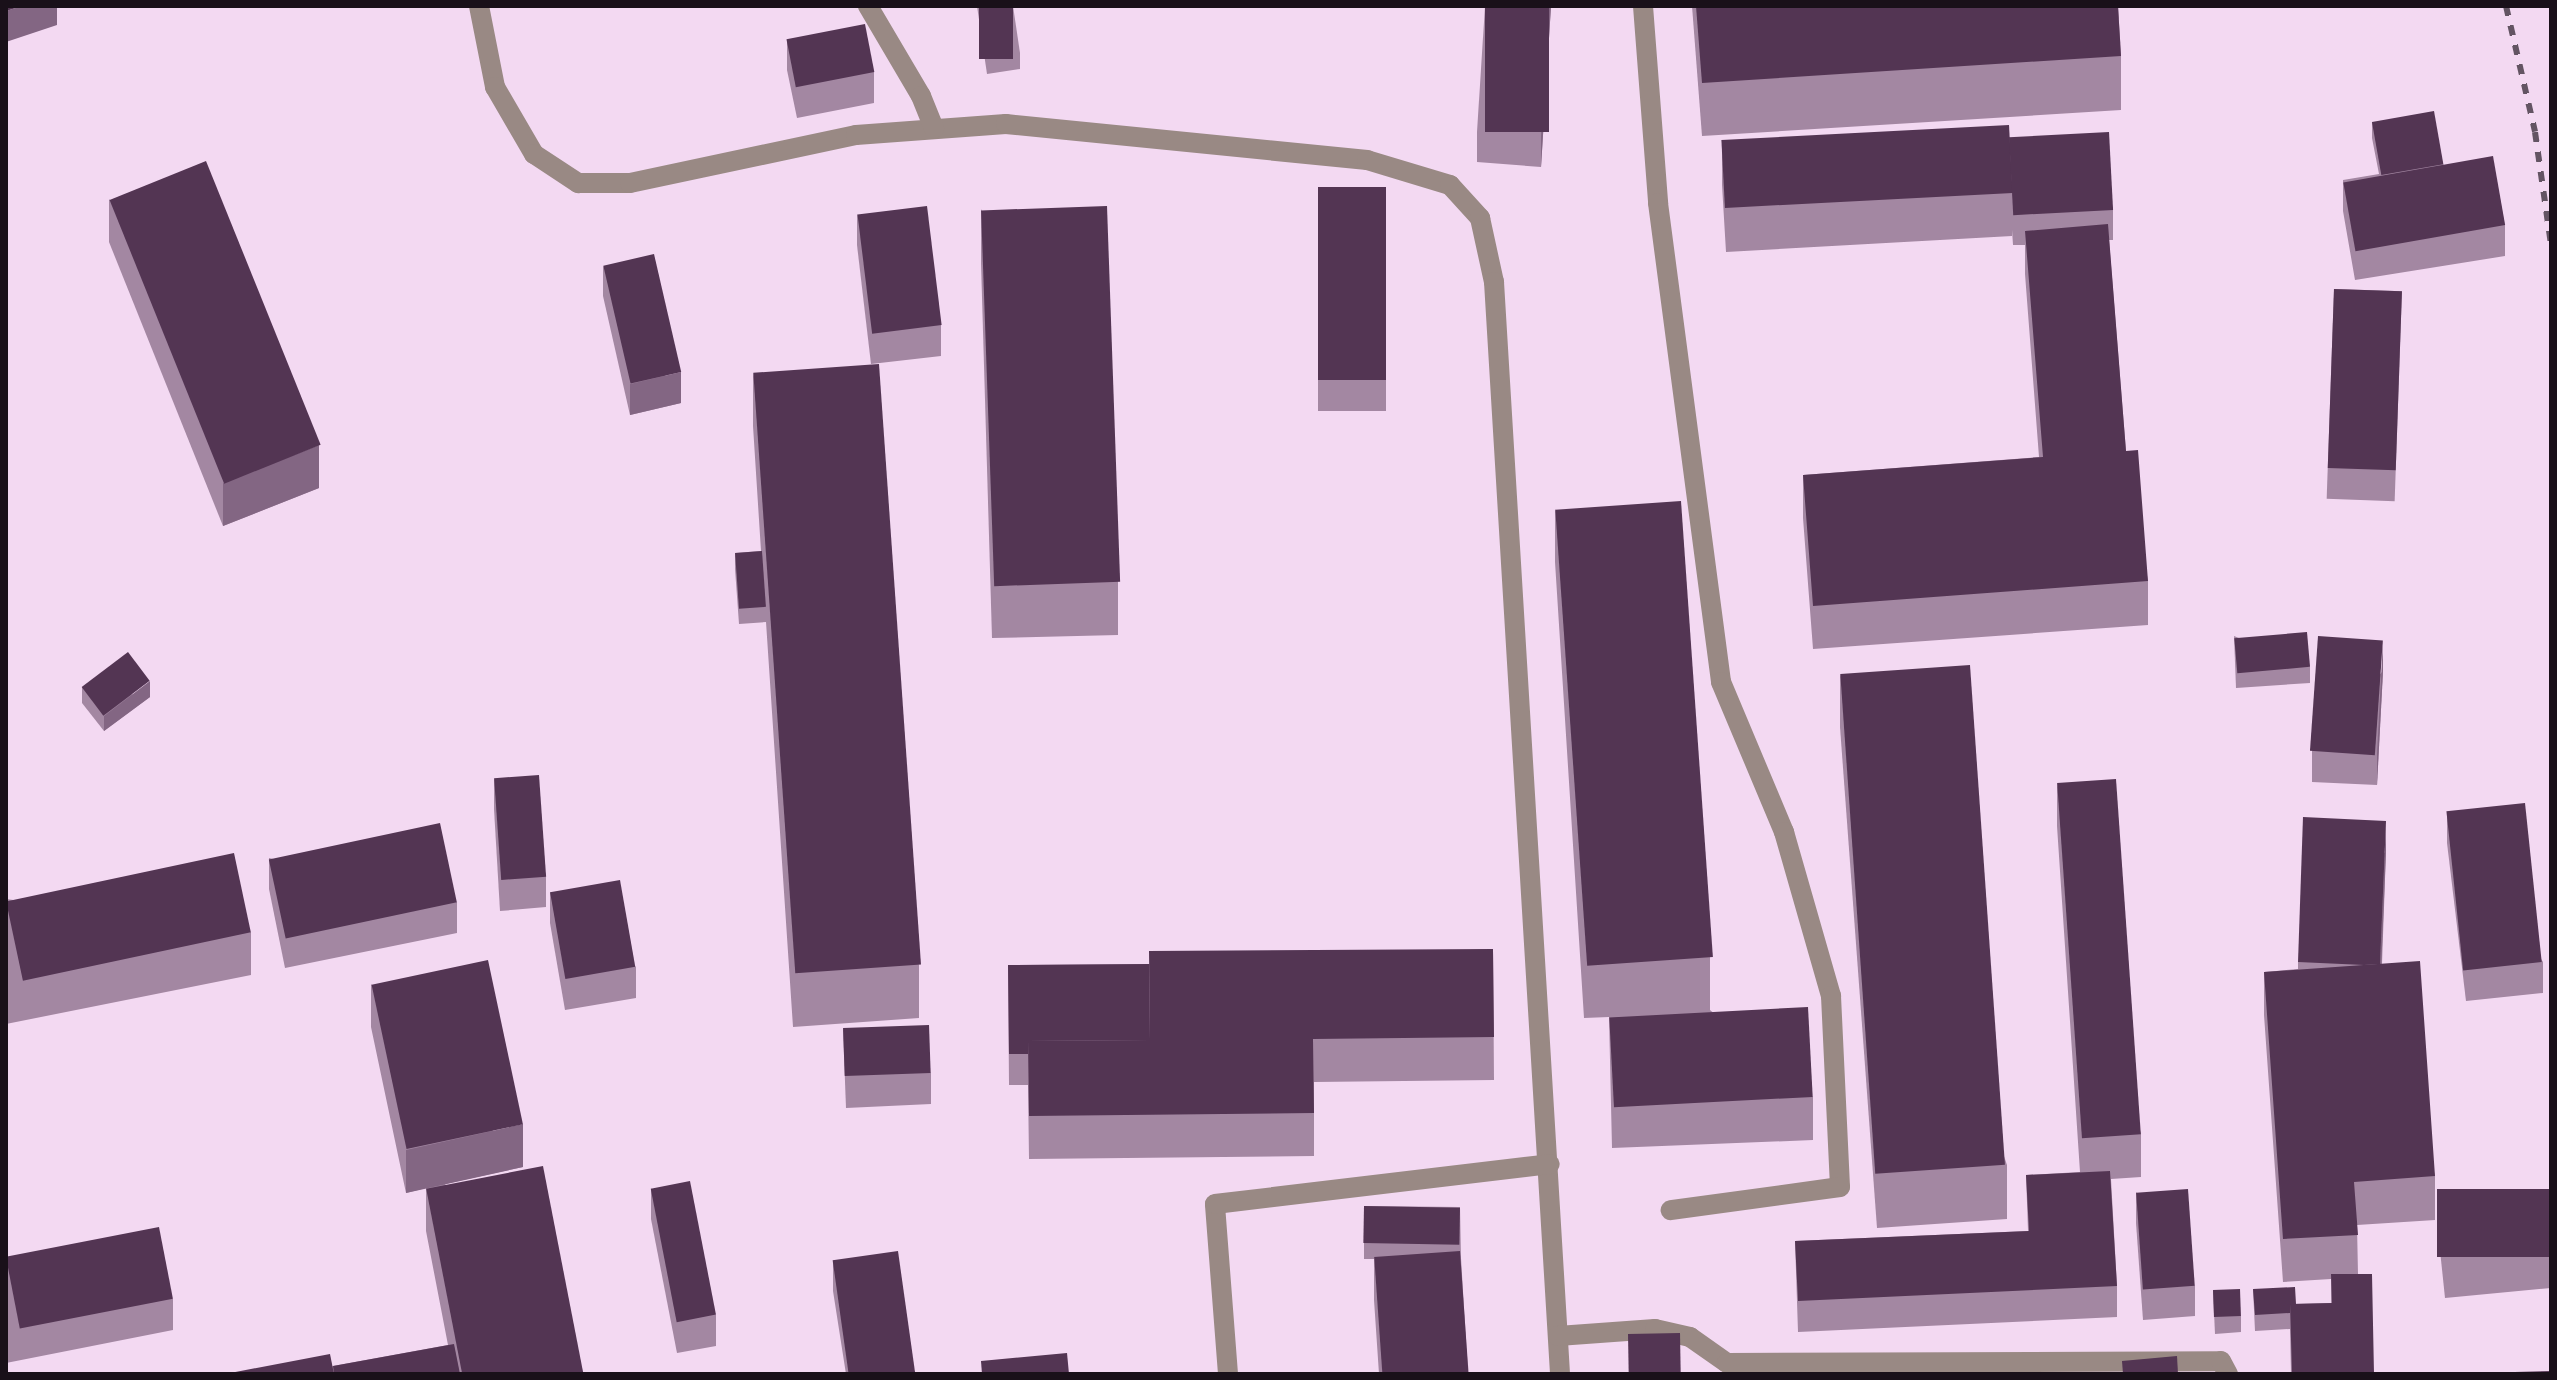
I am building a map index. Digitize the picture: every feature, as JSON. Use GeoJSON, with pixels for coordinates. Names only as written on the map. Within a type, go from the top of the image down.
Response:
{"type":"FeatureCollection","features":[{"type":"Feature","properties":{"kind":"street"},"geometry":{"type":"LineString","coordinates":[[479,6],[495,87],[534,154],[578,183],[630,183],[856,135],[1006,124],[1367,160],[1450,185],[1480,218],[1494,282],[1550,1164],[1560,1374]]}},
{"type":"Feature","properties":{"kind":"street"},"geometry":{"type":"LineString","coordinates":[[868,6],[921,96],[934,129]]}},
{"type":"Feature","properties":{"kind":"street"},"geometry":{"type":"LineString","coordinates":[[1643,6],[1658,203],[1721,682],[1784,832],[1831,996],[1840,1187],[1671,1210]]}},
{"type":"Feature","properties":{"kind":"street"},"geometry":{"type":"LineString","coordinates":[[1228,1374],[1215,1204],[1550,1164]]}},
{"type":"Feature","properties":{"kind":"street"},"geometry":{"type":"LineString","coordinates":[[1558,1336],[1655,1329],[1690,1337],[1727,1363],[2221,1361],[2228,1374]]}},
{"type":"Feature","properties":{"kind":"building"},"geometry":{"type":"Polygon","coordinates":[[[979,6],[1013,6],[1013,59],[979,59],[979,6]]]}},
{"type":"Feature","properties":{"kind":"building"},"geometry":{"type":"Polygon","coordinates":[[[1485,6],[1549,6],[1549,132],[1485,132],[1485,6]]]}},
{"type":"Feature","properties":{"kind":"building"},"geometry":{"type":"Polygon","coordinates":[[[1696,6],[2118,6],[2121,56],[1702,83],[1696,6]]]}},
{"type":"Feature","properties":{"kind":"building"},"geometry":{"type":"Polygon","coordinates":[[[865,24],[874,72],[796,87],[786,39],[865,24]]]}},
{"type":"Feature","properties":{"kind":"building"},"geometry":{"type":"Polygon","coordinates":[[[2434,111],[2443,164],[2381,175],[2372,122],[2434,111]]]}},
{"type":"Feature","properties":{"kind":"building"},"geometry":{"type":"Polygon","coordinates":[[[2009,125],[2013,193],[1725,208],[1721,140],[2009,125]]]}},
{"type":"Feature","properties":{"kind":"building"},"geometry":{"type":"Polygon","coordinates":[[[2109,132],[2113,210],[2013,215],[2009,137],[2109,132]]]}},
{"type":"Feature","properties":{"kind":"building"},"geometry":{"type":"Polygon","coordinates":[[[2493,156],[2505,225],[2355,251],[2343,182],[2493,156]]]}},
{"type":"Feature","properties":{"kind":"building"},"geometry":{"type":"Polygon","coordinates":[[[206,161],[321,445],[224,484],[110,200],[206,161]]]}},
{"type":"Feature","properties":{"kind":"building"},"geometry":{"type":"Polygon","coordinates":[[[1318,187],[1386,187],[1386,380],[1318,380],[1318,187]]]}},
{"type":"Feature","properties":{"kind":"building"},"geometry":{"type":"Polygon","coordinates":[[[927,206],[942,325],[872,334],[858,215],[927,206]]]}},
{"type":"Feature","properties":{"kind":"building"},"geometry":{"type":"Polygon","coordinates":[[[1107,206],[1120,582],[994,586],[981,210],[1107,206]]]}},
{"type":"Feature","properties":{"kind":"building"},"geometry":{"type":"Polygon","coordinates":[[[2108,224],[2126,451],[2138,450],[2148,581],[1813,606],[1803,475],[2043,457],[2025,231],[2108,224]]]}},
{"type":"Feature","properties":{"kind":"building"},"geometry":{"type":"Polygon","coordinates":[[[654,254],[681,372],[631,384],[603,266],[654,254]]]}},
{"type":"Feature","properties":{"kind":"building"},"geometry":{"type":"Polygon","coordinates":[[[2334,289],[2402,291],[2396,470],[2328,468],[2334,289]]]}},
{"type":"Feature","properties":{"kind":"building"},"geometry":{"type":"Polygon","coordinates":[[[879,364],[921,965],[795,973],[753,373],[879,364]]]}},
{"type":"Feature","properties":{"kind":"building"},"geometry":{"type":"Polygon","coordinates":[[[1681,501],[1713,957],[1587,966],[1555,510],[1681,501]]]}},
{"type":"Feature","properties":{"kind":"building"},"geometry":{"type":"Polygon","coordinates":[[[762,551],[766,607],[739,609],[735,553],[762,551]]]}},
{"type":"Feature","properties":{"kind":"building"},"geometry":{"type":"Polygon","coordinates":[[[2307,632],[2310,667],[2237,673],[2234,638],[2307,632]]]}},
{"type":"Feature","properties":{"kind":"building"},"geometry":{"type":"Polygon","coordinates":[[[2318,636],[2383,641],[2375,755],[2310,751],[2318,636]]]}},
{"type":"Feature","properties":{"kind":"building"},"geometry":{"type":"Polygon","coordinates":[[[128,652],[150,681],[103,716],[82,687],[128,652]]]}},
{"type":"Feature","properties":{"kind":"building"},"geometry":{"type":"Polygon","coordinates":[[[1970,665],[2005,1165],[1875,1174],[1840,674],[1970,665]]]}},
{"type":"Feature","properties":{"kind":"building"},"geometry":{"type":"Polygon","coordinates":[[[539,775],[546,877],[501,880],[494,778],[539,775]]]}},
{"type":"Feature","properties":{"kind":"building"},"geometry":{"type":"Polygon","coordinates":[[[2116,779],[2141,1134],[2082,1138],[2057,783],[2116,779]]]}},
{"type":"Feature","properties":{"kind":"building"},"geometry":{"type":"Polygon","coordinates":[[[2525,803],[2542,962],[2463,970],[2446,811],[2525,803]]]}},
{"type":"Feature","properties":{"kind":"building"},"geometry":{"type":"Polygon","coordinates":[[[2303,817],[2386,821],[2380,964],[2298,962],[2303,817]]]}},
{"type":"Feature","properties":{"kind":"building"},"geometry":{"type":"Polygon","coordinates":[[[440,823],[457,902],[286,939],[269,859],[440,823]]]}},
{"type":"Feature","properties":{"kind":"building"},"geometry":{"type":"Polygon","coordinates":[[[234,853],[251,932],[23,981],[6,901],[234,853]]]}},
{"type":"Feature","properties":{"kind":"building"},"geometry":{"type":"Polygon","coordinates":[[[620,880],[635,967],[565,979],[550,892],[620,880]]]}},
{"type":"Feature","properties":{"kind":"building"},"geometry":{"type":"Polygon","coordinates":[[[1493,949],[1494,1037],[1313,1039],[1314,1113],[1029,1116],[1028,1041],[1150,1040],[1149,951],[1493,949]]]}},
{"type":"Feature","properties":{"kind":"building"},"geometry":{"type":"Polygon","coordinates":[[[488,960],[523,1124],[407,1149],[372,985],[488,960]]]}},
{"type":"Feature","properties":{"kind":"building"},"geometry":{"type":"Polygon","coordinates":[[[2420,961],[2435,1176],[2354,1182],[2358,1235],[2283,1239],[2264,972],[2420,961]]]}},
{"type":"Feature","properties":{"kind":"building"},"geometry":{"type":"Polygon","coordinates":[[[1149,964],[1150,1040],[1028,1041],[1028,1054],[1009,1054],[1008,965],[1149,964]]]}},
{"type":"Feature","properties":{"kind":"building"},"geometry":{"type":"Polygon","coordinates":[[[1808,1007],[1813,1097],[1614,1107],[1609,1017],[1808,1007]]]}},
{"type":"Feature","properties":{"kind":"building"},"geometry":{"type":"Polygon","coordinates":[[[929,1025],[931,1073],[845,1076],[843,1028],[929,1025]]]}},
{"type":"Feature","properties":{"kind":"building"},"geometry":{"type":"Polygon","coordinates":[[[543,1166],[583,1374],[462,1374],[426,1189],[543,1166]]]}},
{"type":"Feature","properties":{"kind":"building"},"geometry":{"type":"Polygon","coordinates":[[[2110,1171],[2117,1286],[1798,1301],[1795,1241],[2029,1231],[2026,1175],[2110,1171]]]}},
{"type":"Feature","properties":{"kind":"building"},"geometry":{"type":"Polygon","coordinates":[[[690,1181],[716,1315],[677,1322],[651,1189],[690,1181]]]}},
{"type":"Feature","properties":{"kind":"building"},"geometry":{"type":"Polygon","coordinates":[[[2188,1189],[2195,1286],[2143,1289],[2136,1193],[2188,1189]]]}},
{"type":"Feature","properties":{"kind":"building"},"geometry":{"type":"Polygon","coordinates":[[[2437,1189],[2551,1189],[2551,1257],[2437,1257],[2437,1189]]]}},
{"type":"Feature","properties":{"kind":"building"},"geometry":{"type":"Polygon","coordinates":[[[1364,1206],[1460,1208],[1459,1245],[1363,1243],[1364,1206]]]}},
{"type":"Feature","properties":{"kind":"building"},"geometry":{"type":"Polygon","coordinates":[[[159,1227],[173,1299],[20,1328],[6,1257],[159,1227]]]}},
{"type":"Feature","properties":{"kind":"building"},"geometry":{"type":"Polygon","coordinates":[[[898,1251],[915,1374],[849,1374],[833,1260],[898,1251]]]}},
{"type":"Feature","properties":{"kind":"building"},"geometry":{"type":"Polygon","coordinates":[[[1460,1251],[1469,1374],[1382,1374],[1374,1257],[1460,1251]]]}},
{"type":"Feature","properties":{"kind":"building"},"geometry":{"type":"Polygon","coordinates":[[[2331,1274],[2372,1274],[2374,1374],[2292,1374],[2290,1304],[2332,1303],[2331,1274]]]}},
{"type":"Feature","properties":{"kind":"building"},"geometry":{"type":"Polygon","coordinates":[[[2295,1287],[2296,1304],[2290,1304],[2290,1313],[2255,1315],[2253,1289],[2295,1287]]]}},
{"type":"Feature","properties":{"kind":"building"},"geometry":{"type":"Polygon","coordinates":[[[2240,1289],[2241,1316],[2214,1317],[2213,1290],[2240,1289]]]}},
{"type":"Feature","properties":{"kind":"building"},"geometry":{"type":"Polygon","coordinates":[[[1680,1333],[1681,1374],[1629,1374],[1628,1334],[1680,1333]]]}},
{"type":"Feature","properties":{"kind":"building"},"geometry":{"type":"Polygon","coordinates":[[[454,1344],[460,1374],[334,1374],[333,1366],[454,1344]]]}},
{"type":"Feature","properties":{"kind":"building"},"geometry":{"type":"Polygon","coordinates":[[[1067,1353],[1069,1374],[982,1374],[981,1361],[1067,1353]]]}},
{"type":"Feature","properties":{"kind":"building"},"geometry":{"type":"Polygon","coordinates":[[[330,1354],[334,1374],[225,1374],[330,1354]]]}},
{"type":"Feature","properties":{"kind":"building"},"geometry":{"type":"Polygon","coordinates":[[[2177,1356],[2178,1374],[2123,1374],[2122,1361],[2177,1356]]]}},
{"type":"Feature","properties":{"kind":"building"},"geometry":{"type":"Polygon","coordinates":[[[2551,1371],[2551,1374],[2441,1374],[2551,1371]]]}},
{"type":"Feature","properties":{"kind":"railway"},"geometry":{"type":"LineString","coordinates":[[2506,6],[2535,132],[2551,245]]}}]}
